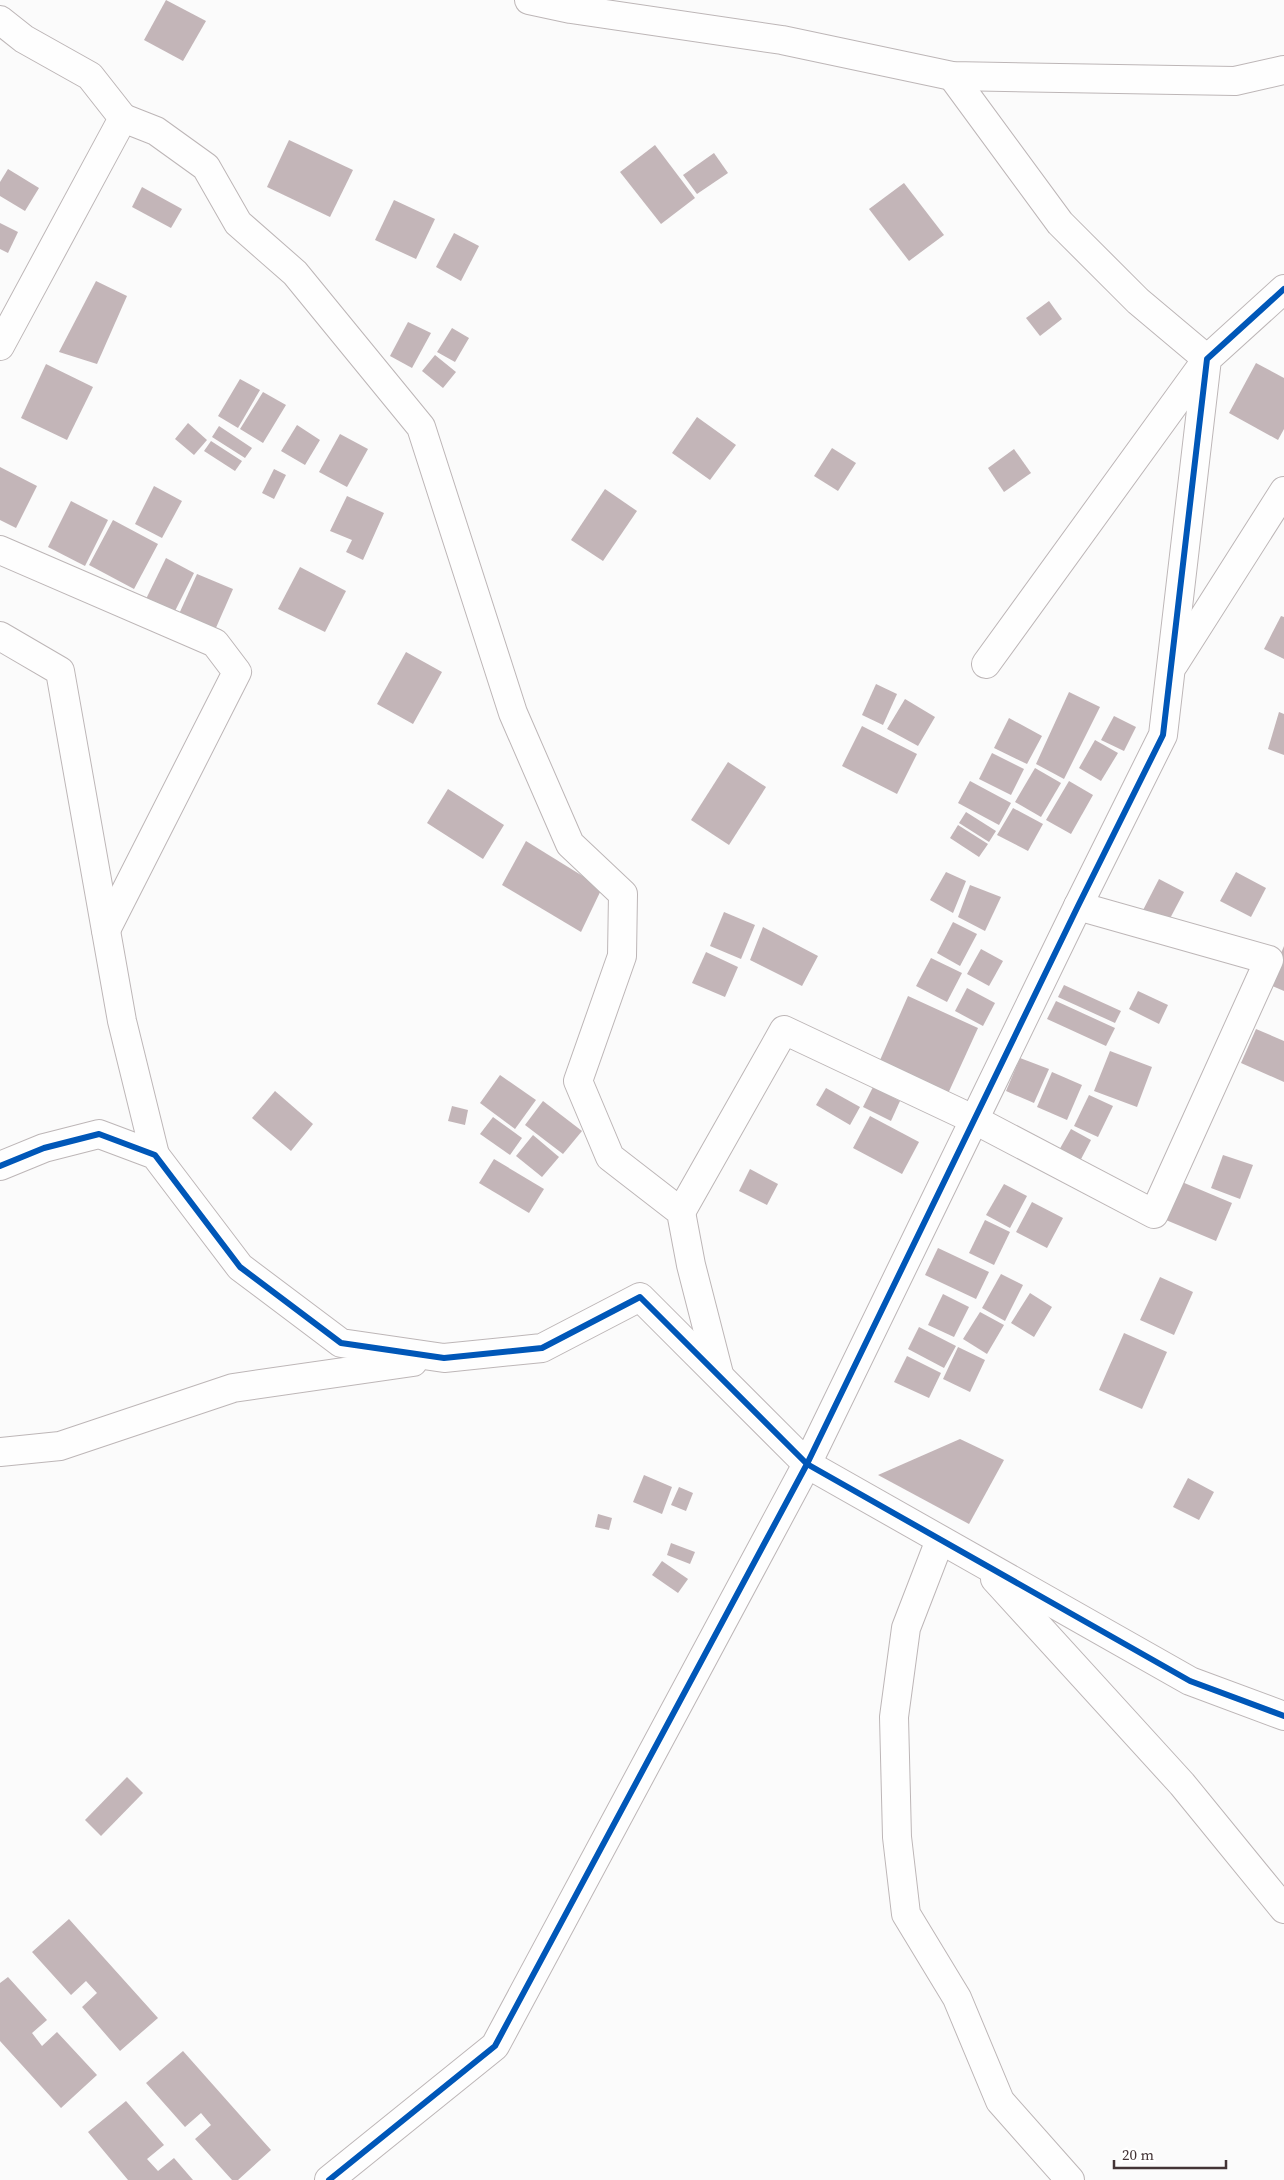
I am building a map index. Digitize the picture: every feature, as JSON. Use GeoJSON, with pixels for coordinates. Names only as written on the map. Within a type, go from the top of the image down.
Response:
{"type":"FeatureCollection","features":[{"type":"Feature","properties":{"kind":"street"},"geometry":{"type":"LineString","coordinates":[[529,0],[571,9],[782,40],[952,76],[1235,82],[1284,70]]}},
{"type":"Feature","properties":{"kind":"street"},"geometry":{"type":"LineString","coordinates":[[0,20],[24,40],[90,76],[123,118],[156,131],[206,167],[238,223],[295,273],[420,427],[513,713],[570,844],[623,894],[622,956],[578,1081],[610,1157],[681,1212]]}},
{"type":"Feature","properties":{"kind":"street"},"geometry":{"type":"LineString","coordinates":[[952,76],[1060,223],[1138,301],[1207,359]]}},
{"type":"Feature","properties":{"kind":"street"},"geometry":{"type":"LineString","coordinates":[[0,346],[123,118]]}},
{"type":"Feature","properties":{"kind":"street"},"geometry":{"type":"LineString","coordinates":[[986,664],[1207,359],[1284,289]]}},
{"type":"Feature","properties":{"kind":"street"},"geometry":{"type":"LineString","coordinates":[[329,2180],[495,2046],[807,1464],[1078,906],[1163,736],[1207,359]]}},
{"type":"Feature","properties":{"kind":"street"},"geometry":{"type":"LineString","coordinates":[[1170,670],[1284,491]]}},
{"type":"Feature","properties":{"kind":"street"},"geometry":{"type":"LineString","coordinates":[[0,550],[215,643],[237,672],[106,930]]}},
{"type":"Feature","properties":{"kind":"street"},"geometry":{"type":"LineString","coordinates":[[0,636],[60,671],[122,1021],[155,1155],[240,1267],[341,1343],[444,1358]]}},
{"type":"Feature","properties":{"kind":"street"},"geometry":{"type":"LineString","coordinates":[[719,1374],[691,1265],[681,1212],[784,1030],[975,1120],[1154,1214],[1269,960],[1078,906]]}},
{"type":"Feature","properties":{"kind":"street"},"geometry":{"type":"LineString","coordinates":[[0,1166],[44,1148],[99,1134],[155,1155]]}},
{"type":"Feature","properties":{"kind":"street"},"geometry":{"type":"LineString","coordinates":[[0,1452],[60,1446],[233,1388],[444,1358],[542,1348],[640,1297],[807,1464],[1190,1681],[1284,1716]]}},
{"type":"Feature","properties":{"kind":"street"},"geometry":{"type":"LineString","coordinates":[[940,1540],[906,1628],[894,1717],[897,1837],[906,1914],[957,1998],[1000,2101],[1070,2180]]}},
{"type":"Feature","properties":{"kind":"street"},"geometry":{"type":"LineString","coordinates":[[978,1561],[1182,1784],[1284,1909]]}},
{"type":"Feature","properties":{"kind":"building"},"geometry":{"type":"Polygon","coordinates":[[[166,0],[206,21],[183,61],[144,40],[166,0]]]}},
{"type":"Feature","properties":{"kind":"building"},"geometry":{"type":"Polygon","coordinates":[[[289,140],[353,170],[330,217],[267,187],[289,140]]]}},
{"type":"Feature","properties":{"kind":"building"},"geometry":{"type":"Polygon","coordinates":[[[655,145],[695,198],[661,224],[620,172],[655,145]]]}},
{"type":"Feature","properties":{"kind":"building"},"geometry":{"type":"Polygon","coordinates":[[[714,153],[728,173],[697,194],[683,175],[714,153]]]}},
{"type":"Feature","properties":{"kind":"building"},"geometry":{"type":"Polygon","coordinates":[[[8,169],[39,188],[25,211],[0,196],[0,182],[8,169]]]}},
{"type":"Feature","properties":{"kind":"building"},"geometry":{"type":"Polygon","coordinates":[[[904,183],[944,235],[909,261],[869,209],[904,183]]]}},
{"type":"Feature","properties":{"kind":"building"},"geometry":{"type":"Polygon","coordinates":[[[142,187],[182,209],[171,228],[132,207],[142,187]]]}},
{"type":"Feature","properties":{"kind":"building"},"geometry":{"type":"Polygon","coordinates":[[[394,200],[435,219],[416,259],[375,240],[394,200]]]}},
{"type":"Feature","properties":{"kind":"building"},"geometry":{"type":"Polygon","coordinates":[[[0,223],[18,232],[8,253],[0,249],[0,223]]]}},
{"type":"Feature","properties":{"kind":"building"},"geometry":{"type":"Polygon","coordinates":[[[454,233],[479,246],[461,281],[436,267],[454,233]]]}},
{"type":"Feature","properties":{"kind":"building"},"geometry":{"type":"Polygon","coordinates":[[[96,281],[127,296],[97,364],[59,352],[96,281]]]}},
{"type":"Feature","properties":{"kind":"building"},"geometry":{"type":"Polygon","coordinates":[[[1049,301],[1062,319],[1040,336],[1026,318],[1049,301]]]}},
{"type":"Feature","properties":{"kind":"building"},"geometry":{"type":"Polygon","coordinates":[[[408,322],[431,333],[412,368],[390,356],[408,322]]]}},
{"type":"Feature","properties":{"kind":"building"},"geometry":{"type":"Polygon","coordinates":[[[452,328],[469,338],[455,362],[437,352],[452,328]]]}},
{"type":"Feature","properties":{"kind":"building"},"geometry":{"type":"Polygon","coordinates":[[[435,355],[456,372],[443,388],[422,371],[435,355]]]}},
{"type":"Feature","properties":{"kind":"building"},"geometry":{"type":"Polygon","coordinates":[[[1256,363],[1284,378],[1284,429],[1278,440],[1229,413],[1256,363]]]}},
{"type":"Feature","properties":{"kind":"building"},"geometry":{"type":"Polygon","coordinates":[[[46,364],[93,387],[67,440],[21,418],[46,364]]]}},
{"type":"Feature","properties":{"kind":"building"},"geometry":{"type":"Polygon","coordinates":[[[240,379],[260,390],[238,428],[218,416],[240,379]]]}},
{"type":"Feature","properties":{"kind":"building"},"geometry":{"type":"Polygon","coordinates":[[[263,392],[286,405],[263,443],[240,429],[263,392]]]}},
{"type":"Feature","properties":{"kind":"building"},"geometry":{"type":"Polygon","coordinates":[[[697,417],[736,445],[710,480],[672,453],[697,417]]]}},
{"type":"Feature","properties":{"kind":"building"},"geometry":{"type":"Polygon","coordinates":[[[188,423],[207,440],[194,455],[175,439],[188,423]]]}},
{"type":"Feature","properties":{"kind":"building"},"geometry":{"type":"Polygon","coordinates":[[[297,425],[320,440],[305,465],[281,451],[297,425]]]}},
{"type":"Feature","properties":{"kind":"building"},"geometry":{"type":"Polygon","coordinates":[[[219,426],[252,448],[245,458],[212,437],[219,426]]]}},
{"type":"Feature","properties":{"kind":"building"},"geometry":{"type":"Polygon","coordinates":[[[340,434],[368,449],[347,487],[319,472],[340,434]]]}},
{"type":"Feature","properties":{"kind":"building"},"geometry":{"type":"Polygon","coordinates":[[[211,441],[242,461],[235,471],[204,451],[211,441]]]}},
{"type":"Feature","properties":{"kind":"building"},"geometry":{"type":"Polygon","coordinates":[[[832,448],[856,463],[838,491],[814,476],[832,448]]]}},
{"type":"Feature","properties":{"kind":"building"},"geometry":{"type":"Polygon","coordinates":[[[1014,449],[1031,473],[1004,492],[988,468],[1014,449]]]}},
{"type":"Feature","properties":{"kind":"building"},"geometry":{"type":"Polygon","coordinates":[[[0,467],[37,486],[16,528],[0,520],[0,467]]]}},
{"type":"Feature","properties":{"kind":"building"},"geometry":{"type":"Polygon","coordinates":[[[274,469],[286,475],[274,499],[262,493],[274,469]]]}},
{"type":"Feature","properties":{"kind":"building"},"geometry":{"type":"Polygon","coordinates":[[[154,486],[182,501],[162,538],[135,524],[154,486]]]}},
{"type":"Feature","properties":{"kind":"building"},"geometry":{"type":"Polygon","coordinates":[[[605,489],[637,511],[603,561],[571,540],[605,489]]]}},
{"type":"Feature","properties":{"kind":"building"},"geometry":{"type":"Polygon","coordinates":[[[347,496],[384,513],[363,560],[346,552],[352,540],[330,531],[347,496]]]}},
{"type":"Feature","properties":{"kind":"building"},"geometry":{"type":"Polygon","coordinates":[[[71,501],[108,520],[85,566],[48,547],[71,501]]]}},
{"type":"Feature","properties":{"kind":"building"},"geometry":{"type":"Polygon","coordinates":[[[113,520],[158,544],[134,589],[89,565],[113,520]]]}},
{"type":"Feature","properties":{"kind":"building"},"geometry":{"type":"Polygon","coordinates":[[[166,558],[194,573],[174,613],[146,599],[166,558]]]}},
{"type":"Feature","properties":{"kind":"building"},"geometry":{"type":"Polygon","coordinates":[[[300,567],[346,591],[325,632],[278,609],[300,567]]]}},
{"type":"Feature","properties":{"kind":"building"},"geometry":{"type":"Polygon","coordinates":[[[197,574],[233,589],[215,630],[179,614],[197,574]]]}},
{"type":"Feature","properties":{"kind":"building"},"geometry":{"type":"Polygon","coordinates":[[[1281,616],[1284,617],[1284,659],[1264,649],[1281,616]]]}},
{"type":"Feature","properties":{"kind":"building"},"geometry":{"type":"Polygon","coordinates":[[[406,652],[442,672],[413,724],[377,704],[406,652]]]}},
{"type":"Feature","properties":{"kind":"building"},"geometry":{"type":"Polygon","coordinates":[[[876,684],[897,694],[883,725],[862,715],[876,684]]]}},
{"type":"Feature","properties":{"kind":"building"},"geometry":{"type":"Polygon","coordinates":[[[1069,692],[1100,707],[1064,779],[1036,764],[1069,692]]]}},
{"type":"Feature","properties":{"kind":"building"},"geometry":{"type":"Polygon","coordinates":[[[905,699],[935,717],[918,746],[887,729],[905,699]]]}},
{"type":"Feature","properties":{"kind":"building"},"geometry":{"type":"Polygon","coordinates":[[[1279,712],[1284,714],[1284,755],[1268,749],[1279,712]]]}},
{"type":"Feature","properties":{"kind":"building"},"geometry":{"type":"Polygon","coordinates":[[[1114,716],[1136,727],[1124,751],[1101,740],[1114,716]]]}},
{"type":"Feature","properties":{"kind":"building"},"geometry":{"type":"Polygon","coordinates":[[[1009,718],[1042,736],[1027,764],[994,748],[1009,718]]]}},
{"type":"Feature","properties":{"kind":"building"},"geometry":{"type":"Polygon","coordinates":[[[862,726],[917,754],[897,794],[842,766],[862,726]]]}},
{"type":"Feature","properties":{"kind":"building"},"geometry":{"type":"Polygon","coordinates":[[[1095,740],[1118,753],[1101,781],[1079,768],[1095,740]]]}},
{"type":"Feature","properties":{"kind":"building"},"geometry":{"type":"Polygon","coordinates":[[[992,753],[1024,769],[1011,795],[979,779],[992,753]]]}},
{"type":"Feature","properties":{"kind":"building"},"geometry":{"type":"Polygon","coordinates":[[[728,762],[766,787],[729,845],[691,820],[728,762]]]}},
{"type":"Feature","properties":{"kind":"building"},"geometry":{"type":"Polygon","coordinates":[[[1035,768],[1061,783],[1041,817],[1015,802],[1035,768]]]}},
{"type":"Feature","properties":{"kind":"building"},"geometry":{"type":"Polygon","coordinates":[[[970,781],[1011,803],[999,825],[958,803],[970,781]]]}},
{"type":"Feature","properties":{"kind":"building"},"geometry":{"type":"Polygon","coordinates":[[[1069,781],[1093,795],[1071,834],[1046,820],[1069,781]]]}},
{"type":"Feature","properties":{"kind":"building"},"geometry":{"type":"Polygon","coordinates":[[[448,789],[504,825],[483,859],[427,823],[448,789]]]}},
{"type":"Feature","properties":{"kind":"building"},"geometry":{"type":"Polygon","coordinates":[[[1013,808],[1043,824],[1028,851],[997,835],[1013,808]]]}},
{"type":"Feature","properties":{"kind":"building"},"geometry":{"type":"Polygon","coordinates":[[[966,812],[996,831],[989,842],[959,823],[966,812]]]}},
{"type":"Feature","properties":{"kind":"building"},"geometry":{"type":"Polygon","coordinates":[[[958,825],[988,844],[979,857],[950,838],[958,825]]]}},
{"type":"Feature","properties":{"kind":"building"},"geometry":{"type":"Polygon","coordinates":[[[526,841],[602,888],[581,932],[502,885],[526,841]]]}},
{"type":"Feature","properties":{"kind":"building"},"geometry":{"type":"Polygon","coordinates":[[[946,872],[966,881],[953,913],[930,900],[946,872]]]}},
{"type":"Feature","properties":{"kind":"building"},"geometry":{"type":"Polygon","coordinates":[[[1236,872],[1266,888],[1251,917],[1220,901],[1236,872]]]}},
{"type":"Feature","properties":{"kind":"building"},"geometry":{"type":"Polygon","coordinates":[[[1159,879],[1184,892],[1166,926],[1141,914],[1159,879]]]}},
{"type":"Feature","properties":{"kind":"building"},"geometry":{"type":"Polygon","coordinates":[[[970,885],[1001,897],[985,931],[958,917],[970,885]]]}},
{"type":"Feature","properties":{"kind":"building"},"geometry":{"type":"Polygon","coordinates":[[[724,912],[755,925],[741,959],[710,946],[724,912]]]}},
{"type":"Feature","properties":{"kind":"building"},"geometry":{"type":"Polygon","coordinates":[[[953,922],[977,934],[960,966],[937,953],[953,922]]]}},
{"type":"Feature","properties":{"kind":"building"},"geometry":{"type":"Polygon","coordinates":[[[763,927],[818,956],[802,986],[750,960],[763,927]]]}},
{"type":"Feature","properties":{"kind":"building"},"geometry":{"type":"Polygon","coordinates":[[[1284,946],[1284,991],[1268,984],[1284,946]]]}},
{"type":"Feature","properties":{"kind":"building"},"geometry":{"type":"Polygon","coordinates":[[[981,949],[1003,961],[989,986],[967,974],[981,949]]]}},
{"type":"Feature","properties":{"kind":"building"},"geometry":{"type":"Polygon","coordinates":[[[706,952],[738,967],[725,997],[692,983],[706,952]]]}},
{"type":"Feature","properties":{"kind":"building"},"geometry":{"type":"Polygon","coordinates":[[[931,958],[962,973],[947,1002],[916,986],[931,958]]]}},
{"type":"Feature","properties":{"kind":"building"},"geometry":{"type":"Polygon","coordinates":[[[1064,985],[1121,1011],[1115,1023],[1058,997],[1064,985]]]}},
{"type":"Feature","properties":{"kind":"building"},"geometry":{"type":"Polygon","coordinates":[[[967,988],[995,1003],[983,1026],[955,1011],[967,988]]]}},
{"type":"Feature","properties":{"kind":"building"},"geometry":{"type":"Polygon","coordinates":[[[1138,991],[1168,1005],[1159,1024],[1129,1009],[1138,991]]]}},
{"type":"Feature","properties":{"kind":"building"},"geometry":{"type":"Polygon","coordinates":[[[908,996],[978,1028],[946,1098],[877,1067],[908,996]]]}},
{"type":"Feature","properties":{"kind":"building"},"geometry":{"type":"Polygon","coordinates":[[[1056,1001],[1115,1028],[1106,1046],[1047,1019],[1056,1001]]]}},
{"type":"Feature","properties":{"kind":"building"},"geometry":{"type":"Polygon","coordinates":[[[1256,1029],[1284,1041],[1284,1082],[1241,1063],[1256,1029]]]}},
{"type":"Feature","properties":{"kind":"building"},"geometry":{"type":"Polygon","coordinates":[[[1110,1051],[1152,1067],[1137,1107],[1094,1091],[1110,1051]]]}},
{"type":"Feature","properties":{"kind":"building"},"geometry":{"type":"Polygon","coordinates":[[[1020,1058],[1049,1069],[1034,1103],[1006,1091],[1020,1058]]]}},
{"type":"Feature","properties":{"kind":"building"},"geometry":{"type":"Polygon","coordinates":[[[1052,1072],[1082,1085],[1067,1120],[1037,1107],[1052,1072]]]}},
{"type":"Feature","properties":{"kind":"building"},"geometry":{"type":"Polygon","coordinates":[[[500,1075],[536,1100],[515,1129],[480,1103],[500,1075]]]}},
{"type":"Feature","properties":{"kind":"building"},"geometry":{"type":"Polygon","coordinates":[[[873,1087],[900,1101],[891,1121],[863,1107],[873,1087]]]}},
{"type":"Feature","properties":{"kind":"building"},"geometry":{"type":"Polygon","coordinates":[[[826,1088],[860,1107],[850,1125],[816,1105],[826,1088]]]}},
{"type":"Feature","properties":{"kind":"building"},"geometry":{"type":"Polygon","coordinates":[[[275,1091],[313,1124],[291,1151],[252,1118],[275,1091]]]}},
{"type":"Feature","properties":{"kind":"building"},"geometry":{"type":"Polygon","coordinates":[[[1089,1095],[1113,1106],[1098,1137],[1074,1126],[1089,1095]]]}},
{"type":"Feature","properties":{"kind":"building"},"geometry":{"type":"Polygon","coordinates":[[[543,1101],[582,1131],[563,1154],[525,1125],[543,1101]]]}},
{"type":"Feature","properties":{"kind":"building"},"geometry":{"type":"Polygon","coordinates":[[[452,1106],[468,1110],[465,1125],[448,1121],[452,1106]]]}},
{"type":"Feature","properties":{"kind":"building"},"geometry":{"type":"Polygon","coordinates":[[[870,1116],[919,1142],[902,1174],[853,1148],[870,1116]]]}},
{"type":"Feature","properties":{"kind":"building"},"geometry":{"type":"Polygon","coordinates":[[[493,1117],[522,1138],[510,1155],[480,1134],[493,1117]]]}},
{"type":"Feature","properties":{"kind":"building"},"geometry":{"type":"Polygon","coordinates":[[[1071,1129],[1091,1140],[1079,1163],[1058,1152],[1071,1129]]]}},
{"type":"Feature","properties":{"kind":"building"},"geometry":{"type":"Polygon","coordinates":[[[533,1135],[559,1157],[542,1177],[516,1156],[533,1135]]]}},
{"type":"Feature","properties":{"kind":"building"},"geometry":{"type":"Polygon","coordinates":[[[1223,1155],[1253,1165],[1240,1199],[1211,1188],[1223,1155]]]}},
{"type":"Feature","properties":{"kind":"building"},"geometry":{"type":"Polygon","coordinates":[[[494,1159],[544,1189],[529,1213],[479,1183],[494,1159]]]}},
{"type":"Feature","properties":{"kind":"building"},"geometry":{"type":"Polygon","coordinates":[[[750,1169],[778,1184],[767,1205],[739,1191],[750,1169]]]}},
{"type":"Feature","properties":{"kind":"building"},"geometry":{"type":"Polygon","coordinates":[[[1182,1182],[1232,1203],[1216,1241],[1166,1220],[1182,1182]]]}},
{"type":"Feature","properties":{"kind":"building"},"geometry":{"type":"Polygon","coordinates":[[[1004,1184],[1027,1196],[1010,1228],[986,1215],[1004,1184]]]}},
{"type":"Feature","properties":{"kind":"building"},"geometry":{"type":"Polygon","coordinates":[[[1032,1202],[1063,1218],[1047,1248],[1016,1232],[1032,1202]]]}},
{"type":"Feature","properties":{"kind":"building"},"geometry":{"type":"Polygon","coordinates":[[[985,1220],[1010,1232],[994,1265],[969,1253],[985,1220]]]}},
{"type":"Feature","properties":{"kind":"building"},"geometry":{"type":"Polygon","coordinates":[[[938,1248],[989,1272],[976,1299],[925,1275],[938,1248]]]}},
{"type":"Feature","properties":{"kind":"building"},"geometry":{"type":"Polygon","coordinates":[[[1001,1274],[1023,1285],[1005,1321],[982,1308],[1001,1274]]]}},
{"type":"Feature","properties":{"kind":"building"},"geometry":{"type":"Polygon","coordinates":[[[1160,1277],[1193,1292],[1174,1335],[1140,1320],[1160,1277]]]}},
{"type":"Feature","properties":{"kind":"building"},"geometry":{"type":"Polygon","coordinates":[[[1030,1293],[1052,1307],[1034,1337],[1011,1323],[1030,1293]]]}},
{"type":"Feature","properties":{"kind":"building"},"geometry":{"type":"Polygon","coordinates":[[[943,1294],[969,1307],[954,1337],[928,1325],[943,1294]]]}},
{"type":"Feature","properties":{"kind":"building"},"geometry":{"type":"Polygon","coordinates":[[[980,1312],[1004,1325],[987,1354],[963,1339],[980,1312]]]}},
{"type":"Feature","properties":{"kind":"building"},"geometry":{"type":"Polygon","coordinates":[[[919,1327],[956,1346],[944,1368],[908,1349],[919,1327]]]}},
{"type":"Feature","properties":{"kind":"building"},"geometry":{"type":"Polygon","coordinates":[[[1124,1333],[1167,1352],[1142,1409],[1099,1390],[1124,1333]]]}},
{"type":"Feature","properties":{"kind":"building"},"geometry":{"type":"Polygon","coordinates":[[[958,1347],[985,1360],[970,1392],[943,1379],[958,1347]]]}},
{"type":"Feature","properties":{"kind":"building"},"geometry":{"type":"Polygon","coordinates":[[[907,1356],[941,1373],[929,1398],[894,1382],[907,1356]]]}},
{"type":"Feature","properties":{"kind":"building"},"geometry":{"type":"Polygon","coordinates":[[[960,1439],[1004,1460],[969,1524],[878,1475],[960,1439]]]}},
{"type":"Feature","properties":{"kind":"building"},"geometry":{"type":"Polygon","coordinates":[[[644,1475],[672,1487],[662,1514],[633,1502],[644,1475]]]}},
{"type":"Feature","properties":{"kind":"building"},"geometry":{"type":"Polygon","coordinates":[[[1188,1478],[1214,1492],[1199,1520],[1173,1507],[1188,1478]]]}},
{"type":"Feature","properties":{"kind":"building"},"geometry":{"type":"Polygon","coordinates":[[[679,1487],[693,1493],[686,1511],[671,1505],[679,1487]]]}},
{"type":"Feature","properties":{"kind":"building"},"geometry":{"type":"Polygon","coordinates":[[[598,1514],[612,1518],[609,1530],[595,1527],[598,1514]]]}},
{"type":"Feature","properties":{"kind":"building"},"geometry":{"type":"Polygon","coordinates":[[[671,1543],[695,1552],[690,1564],[667,1555],[671,1543]]]}},
{"type":"Feature","properties":{"kind":"building"},"geometry":{"type":"Polygon","coordinates":[[[662,1561],[688,1579],[678,1593],[652,1575],[662,1561]]]}},
{"type":"Feature","properties":{"kind":"building"},"geometry":{"type":"Polygon","coordinates":[[[127,1777],[143,1793],[101,1836],[85,1820],[127,1777]]]}},
{"type":"Feature","properties":{"kind":"building"},"geometry":{"type":"Polygon","coordinates":[[[69,1919],[158,2018],[120,2051],[82,2007],[97,1993],[86,1981],[71,1995],[32,1952],[69,1919]]]}},
{"type":"Feature","properties":{"kind":"building"},"geometry":{"type":"Polygon","coordinates":[[[8,1977],[47,2020],[32,2033],[42,2046],[57,2032],[97,2075],[61,2108],[0,2041],[0,1983],[8,1977]]]}},
{"type":"Feature","properties":{"kind":"building"},"geometry":{"type":"Polygon","coordinates":[[[183,2051],[271,2150],[238,2180],[232,2180],[195,2139],[211,2125],[201,2113],[185,2127],[146,2083],[183,2051]]]}},
{"type":"Feature","properties":{"kind":"building"},"geometry":{"type":"Polygon","coordinates":[[[126,2101],[164,2145],[147,2159],[158,2171],[174,2158],[193,2180],[128,2180],[88,2132],[126,2101]]]}},
{"type":"Feature","properties":{"kind":"cycle path"},"geometry":{"type":"LineString","coordinates":[[329,2180],[495,2046],[807,1464],[1163,735],[1207,359],[1284,289]]}},
{"type":"Feature","properties":{"kind":"cycle path"},"geometry":{"type":"LineString","coordinates":[[0,1166],[44,1148],[99,1134],[155,1155],[240,1267],[341,1343],[444,1358],[542,1348],[640,1297],[807,1464],[1190,1681],[1284,1716]]}}]}
